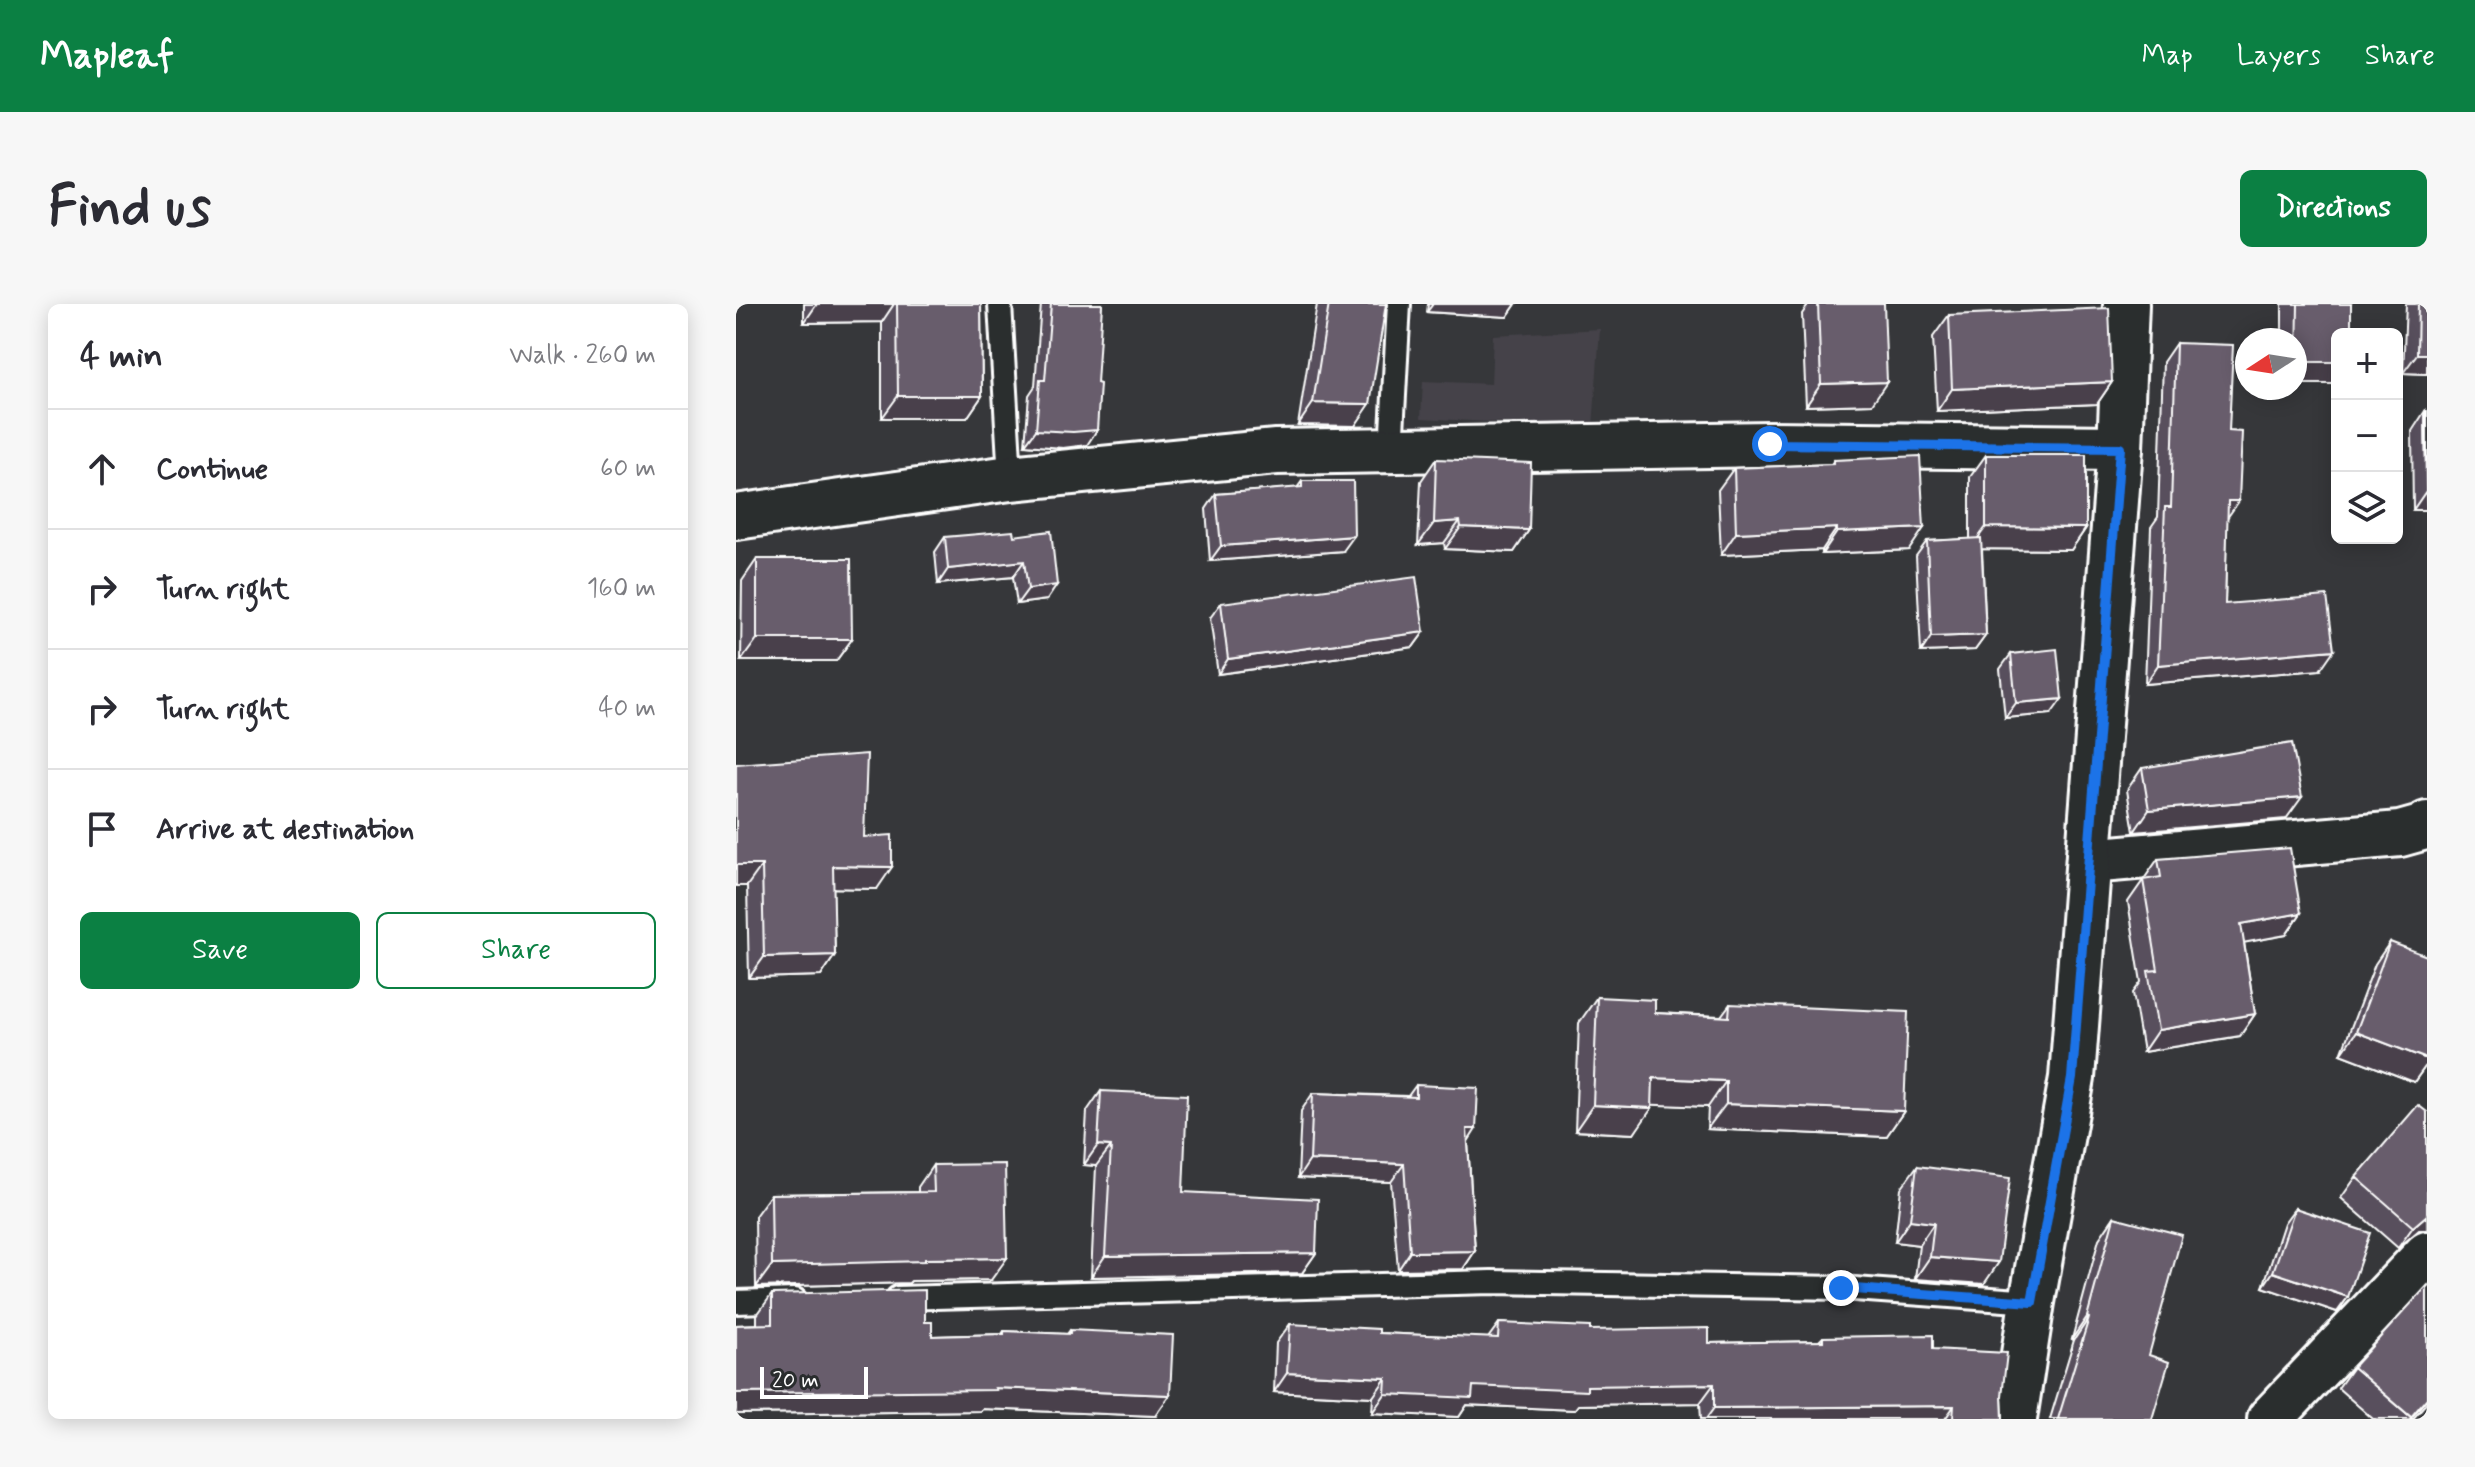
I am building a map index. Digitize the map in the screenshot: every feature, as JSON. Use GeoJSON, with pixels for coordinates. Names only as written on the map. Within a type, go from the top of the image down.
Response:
{"type":"FeatureCollection","features":[{"type":"Feature","properties":{"kind":"street"},"geometry":{"type":"LineString","coordinates":[[2014,1419],[2072,1078],[2120,448],[2126,304]]}},
{"type":"Feature","properties":{"kind":"street"},"geometry":{"type":"LineString","coordinates":[[736,517],[1010,478],[1276,452],[1770,444],[2120,448]]}},
{"type":"Feature","properties":{"kind":"street"},"geometry":{"type":"LineString","coordinates":[[2089,861],[2400,834],[2427,824]]}},
{"type":"Feature","properties":{"kind":"street"},"geometry":{"type":"LineString","coordinates":[[2270,1419],[2427,1254]]}},
{"type":"Feature","properties":{"kind":"lane"},"geometry":{"type":"LineString","coordinates":[[1000,304],[1010,478]]}},
{"type":"Feature","properties":{"kind":"lane"},"geometry":{"type":"LineString","coordinates":[[1391,450],[1399,304]]}},
{"type":"Feature","properties":{"kind":"lane"},"geometry":{"type":"LineString","coordinates":[[876,1298],[1492,1282],[1841,1288],[2032,1302]]}},
{"type":"Feature","properties":{"kind":"lane"},"geometry":{"type":"LineString","coordinates":[[736,1302],[814,1300]]}},
{"type":"Feature","properties":{"kind":"shaded area"},"geometry":{"type":"Polygon","coordinates":[[[1600,329],[1593,428],[1421,418],[1423,381],[1491,384],[1493,335],[1600,329]]]}},
{"type":"Feature","properties":{"kind":"building"},"geometry":{"type":"Polygon","coordinates":[[[897,304],[981,304],[982,396],[898,396],[897,304]]]}},
{"type":"Feature","properties":{"kind":"building"},"geometry":{"type":"Polygon","coordinates":[[[1051,304],[1102,304],[1097,430],[1036,430],[1040,380],[1045,380],[1051,304]]]}},
{"type":"Feature","properties":{"kind":"building"},"geometry":{"type":"Polygon","coordinates":[[[1329,304],[1386,304],[1370,404],[1313,403],[1329,304]]]}},
{"type":"Feature","properties":{"kind":"building"},"geometry":{"type":"Polygon","coordinates":[[[1818,304],[1884,304],[1887,382],[1821,384],[1818,304]]]}},
{"type":"Feature","properties":{"kind":"building"},"geometry":{"type":"Polygon","coordinates":[[[2298,304],[2351,304],[2351,328],[2331,328],[2331,362],[2307,362],[2307,328],[2298,328],[2298,304]]]}},
{"type":"Feature","properties":{"kind":"building"},"geometry":{"type":"Polygon","coordinates":[[[2418,304],[2427,304],[2427,354],[2417,354],[2418,304]]]}},
{"type":"Feature","properties":{"kind":"building"},"geometry":{"type":"Polygon","coordinates":[[[2109,308],[2112,382],[1952,389],[1949,315],[2109,308]]]}},
{"type":"Feature","properties":{"kind":"building"},"geometry":{"type":"Polygon","coordinates":[[[2176,343],[2233,345],[2229,431],[2242,432],[2239,501],[2228,501],[2225,604],[2327,596],[2334,650],[2158,665],[2165,507],[2171,507],[2176,343]]]}},
{"type":"Feature","properties":{"kind":"building"},"geometry":{"type":"Polygon","coordinates":[[[2427,411],[2427,491],[2426,491],[2427,411]]]}},
{"type":"Feature","properties":{"kind":"building"},"geometry":{"type":"Polygon","coordinates":[[[1986,455],[2086,455],[2086,528],[1986,527],[1986,455]]]}},
{"type":"Feature","properties":{"kind":"building"},"geometry":{"type":"Polygon","coordinates":[[[1920,456],[1924,528],[1736,533],[1734,468],[1834,464],[1834,460],[1920,456]]]}},
{"type":"Feature","properties":{"kind":"building"},"geometry":{"type":"Polygon","coordinates":[[[1436,459],[1531,463],[1529,530],[1461,527],[1460,521],[1434,523],[1436,459]]]}},
{"type":"Feature","properties":{"kind":"building"},"geometry":{"type":"Polygon","coordinates":[[[1302,481],[1353,481],[1354,536],[1221,546],[1216,494],[1302,487],[1302,481]]]}},
{"type":"Feature","properties":{"kind":"building"},"geometry":{"type":"Polygon","coordinates":[[[1013,531],[1014,536],[1051,531],[1057,585],[1028,589],[1024,561],[948,569],[945,537],[1013,531]]]}},
{"type":"Feature","properties":{"kind":"building"},"geometry":{"type":"Polygon","coordinates":[[[1981,538],[1986,635],[1931,637],[1927,541],[1981,538]]]}},
{"type":"Feature","properties":{"kind":"building"},"geometry":{"type":"Polygon","coordinates":[[[757,559],[851,559],[852,639],[757,639],[757,559]]]}},
{"type":"Feature","properties":{"kind":"building"},"geometry":{"type":"Polygon","coordinates":[[[1416,577],[1424,632],[1228,659],[1221,603],[1416,577]]]}},
{"type":"Feature","properties":{"kind":"building"},"geometry":{"type":"Polygon","coordinates":[[[2057,649],[2062,699],[2016,703],[2011,654],[2057,649]]]}},
{"type":"Feature","properties":{"kind":"building"},"geometry":{"type":"Polygon","coordinates":[[[2292,743],[2302,797],[2149,810],[2142,768],[2292,743]]]}},
{"type":"Feature","properties":{"kind":"building"},"geometry":{"type":"Polygon","coordinates":[[[867,754],[864,837],[892,835],[892,867],[833,866],[835,955],[764,957],[762,865],[736,865],[736,764],[867,754]]]}},
{"type":"Feature","properties":{"kind":"building"},"geometry":{"type":"Polygon","coordinates":[[[2290,848],[2301,913],[2241,924],[2255,1014],[2158,1030],[2148,971],[2158,970],[2143,880],[2161,877],[2158,859],[2290,848]]]}},
{"type":"Feature","properties":{"kind":"building"},"geometry":{"type":"Polygon","coordinates":[[[2390,942],[2427,956],[2427,1059],[2356,1032],[2390,942]]]}},
{"type":"Feature","properties":{"kind":"building"},"geometry":{"type":"Polygon","coordinates":[[[1597,997],[1655,1000],[1655,1013],[1729,1017],[1730,1004],[1908,1012],[1904,1111],[1726,1104],[1726,1081],[1653,1078],[1652,1108],[1593,1105],[1597,997]]]}},
{"type":"Feature","properties":{"kind":"building"},"geometry":{"type":"Polygon","coordinates":[[[1416,1085],[1478,1088],[1476,1129],[1467,1129],[1475,1251],[1410,1252],[1404,1164],[1310,1160],[1313,1093],[1416,1097],[1416,1085]]]}},
{"type":"Feature","properties":{"kind":"building"},"geometry":{"type":"Polygon","coordinates":[[[1101,1091],[1187,1095],[1183,1192],[1318,1199],[1316,1253],[1105,1256],[1111,1146],[1098,1145],[1101,1091]]]}},
{"type":"Feature","properties":{"kind":"building"},"geometry":{"type":"Polygon","coordinates":[[[2418,1105],[2427,1112],[2427,1215],[2413,1227],[2356,1177],[2418,1105]]]}},
{"type":"Feature","properties":{"kind":"building"},"geometry":{"type":"Polygon","coordinates":[[[1005,1164],[1007,1258],[772,1265],[771,1194],[934,1192],[933,1165],[1005,1164]]]}},
{"type":"Feature","properties":{"kind":"building"},"geometry":{"type":"Polygon","coordinates":[[[1917,1166],[2010,1178],[1999,1262],[1930,1257],[1934,1223],[1910,1220],[1917,1166]]]}},
{"type":"Feature","properties":{"kind":"building"},"geometry":{"type":"Polygon","coordinates":[[[2295,1208],[2370,1233],[2348,1297],[2273,1272],[2295,1208]]]}},
{"type":"Feature","properties":{"kind":"building"},"geometry":{"type":"Polygon","coordinates":[[[2114,1217],[2182,1235],[2149,1355],[2169,1362],[2152,1419],[2058,1419],[2089,1318],[2114,1217]]]}},
{"type":"Feature","properties":{"kind":"building"},"geometry":{"type":"Polygon","coordinates":[[[2427,1286],[2427,1398],[2411,1417],[2353,1367],[2427,1286]]]}},
{"type":"Feature","properties":{"kind":"building"},"geometry":{"type":"Polygon","coordinates":[[[925,1290],[925,1322],[932,1322],[932,1336],[1004,1334],[1004,1331],[1070,1334],[1070,1330],[1173,1335],[1170,1395],[995,1388],[736,1393],[736,1325],[772,1324],[772,1294],[925,1290]]]}},
{"type":"Feature","properties":{"kind":"building"},"geometry":{"type":"Polygon","coordinates":[[[1499,1323],[1590,1327],[1590,1330],[1709,1328],[1709,1343],[1933,1335],[1933,1349],[2007,1353],[2003,1419],[1953,1419],[1954,1406],[1714,1408],[1714,1384],[1587,1386],[1587,1391],[1473,1386],[1472,1398],[1385,1394],[1386,1378],[1287,1373],[1290,1324],[1379,1329],[1379,1333],[1498,1338],[1499,1323]]]}},
{"type":"Feature","properties":{"kind":"route"},"geometry":{"type":"LineString","coordinates":[[1770,444],[2120,448],[2072,1078],[2032,1302],[1841,1288]]}}]}
